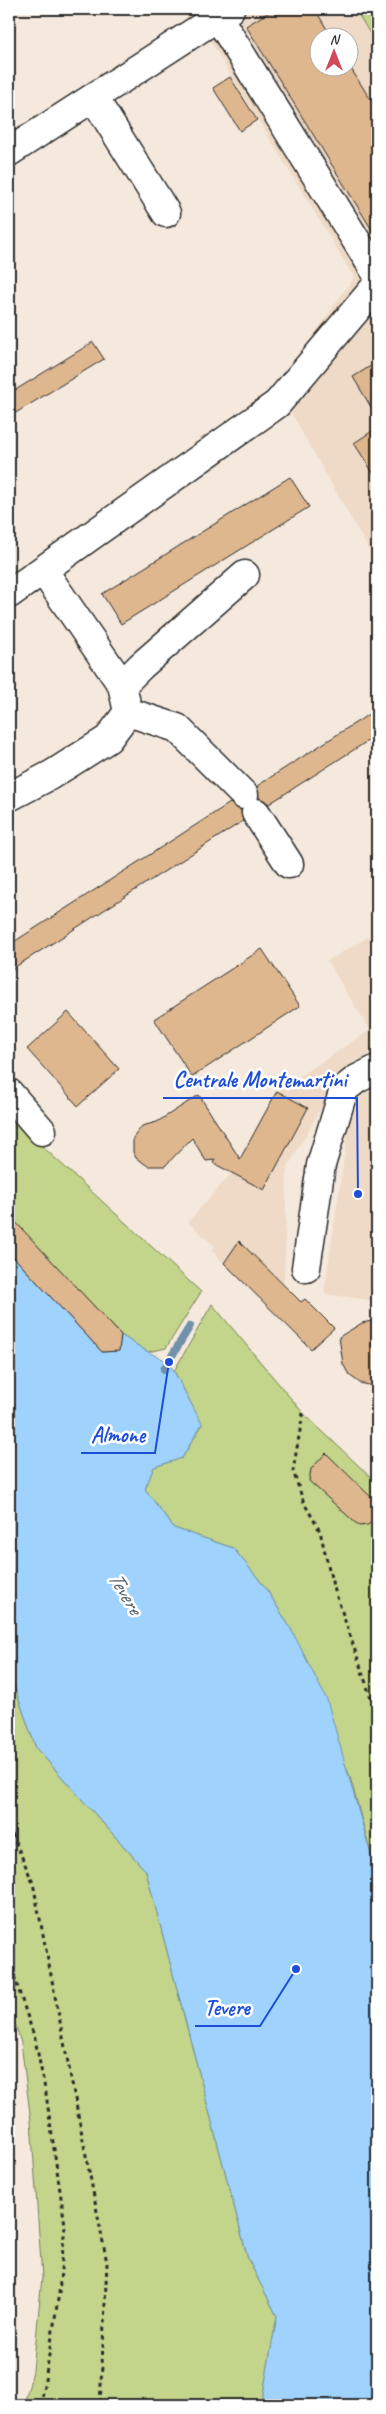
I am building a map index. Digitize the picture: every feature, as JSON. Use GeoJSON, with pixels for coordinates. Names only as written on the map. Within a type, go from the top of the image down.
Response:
{"type":"FeatureCollection","features":[{"type":"Feature","properties":{"kind":"lane"},"geometry":{"type":"LineString","coordinates":[[9,152],[94,98],[220,11],[377,274]]}},
{"type":"Feature","properties":{"kind":"lane"},"geometry":{"type":"LineString","coordinates":[[94,98],[166,213]]}},
{"type":"Feature","properties":{"kind":"lane"},"geometry":{"type":"LineString","coordinates":[[9,594],[277,404],[377,285]]}},
{"type":"Feature","properties":{"kind":"lane"},"geometry":{"type":"LineString","coordinates":[[9,797],[51,775],[108,739],[128,712],[122,685],[43,570]]}},
{"type":"Feature","properties":{"kind":"lane"},"geometry":{"type":"LineString","coordinates":[[122,685],[245,575]]}},
{"type":"Feature","properties":{"kind":"lane"},"geometry":{"type":"LineString","coordinates":[[128,712],[177,728],[250,804],[289,864]]}},
{"type":"Feature","properties":{"kind":"lane"},"geometry":{"type":"LineString","coordinates":[[306,1268],[321,1166],[344,1089],[357,1079],[377,1069]]}},
{"type":"Feature","properties":{"kind":"lane"},"geometry":{"type":"LineString","coordinates":[[9,1093],[42,1131]]}},
{"type":"Feature","properties":{"kind":"path"},"geometry":{"type":"LineString","coordinates":[[303,1413],[293,1471],[304,1503],[320,1531],[332,1582],[377,1716]]}},
{"type":"Feature","properties":{"kind":"path"},"geometry":{"type":"LineString","coordinates":[[9,1827],[33,1883],[107,2263],[100,2405]]}},
{"type":"Feature","properties":{"kind":"path"},"geometry":{"type":"LineString","coordinates":[[9,1961],[37,2048],[46,2094],[64,2225],[59,2293],[41,2405]]}},
{"type":"Feature","properties":{"kind":"shaded area"},"geometry":{"type":"Polygon","coordinates":[[[181,9],[377,9],[377,564],[277,388],[354,277],[210,41],[189,22],[181,9]]]}},
{"type":"Feature","properties":{"kind":"shaded area"},"geometry":{"type":"Polygon","coordinates":[[[377,932],[377,1050],[352,1065],[337,1080],[287,1168],[283,1320],[211,1250],[215,1246],[188,1222],[232,1173],[277,1091],[370,1030],[327,961],[377,932]]]}},
{"type":"Feature","properties":{"kind":"shaded area"},"geometry":{"type":"Polygon","coordinates":[[[354,1090],[377,1093],[377,1301],[324,1294],[354,1090]]]}},
{"type":"Feature","properties":{"kind":"green space"},"geometry":{"type":"Polygon","coordinates":[[[355,9],[377,9],[377,45],[355,9]]]}},
{"type":"Feature","properties":{"kind":"green space"},"geometry":{"type":"Polygon","coordinates":[[[9,1108],[43,1147],[201,1292],[166,1348],[148,1352],[121,1335],[9,1217],[9,1108]]]}},
{"type":"Feature","properties":{"kind":"green space"},"geometry":{"type":"Polygon","coordinates":[[[212,1304],[303,1413],[377,1483],[377,1876],[350,1777],[291,1629],[265,1587],[233,1548],[174,1528],[145,1489],[154,1467],[182,1458],[202,1425],[174,1371],[212,1304]]]}},
{"type":"Feature","properties":{"kind":"green space"},"geometry":{"type":"Polygon","coordinates":[[[9,1671],[36,1748],[146,1871],[248,2259],[277,2316],[261,2405],[24,2405],[33,2371],[42,2277],[31,2121],[21,2043],[9,2003],[9,1671]]]}},
{"type":"Feature","properties":{"kind":"water"},"geometry":{"type":"Polygon","coordinates":[[[9,1252],[102,1352],[119,1349],[121,1335],[148,1352],[169,1362],[202,1424],[182,1458],[154,1467],[145,1489],[174,1528],[233,1548],[265,1587],[291,1629],[327,1700],[377,1876],[377,2405],[261,2405],[277,2316],[248,2259],[146,1871],[36,1748],[9,1671],[9,1252]]]}},
{"type":"Feature","properties":{"kind":"building"},"geometry":{"type":"Polygon","coordinates":[[[274,9],[315,9],[326,28],[308,28],[308,78],[357,78],[377,110],[377,238],[246,26],[274,9]]]}},
{"type":"Feature","properties":{"kind":"building"},"geometry":{"type":"Polygon","coordinates":[[[230,77],[257,120],[240,131],[213,88],[230,77]]]}},
{"type":"Feature","properties":{"kind":"building"},"geometry":{"type":"Polygon","coordinates":[[[93,342],[104,359],[9,417],[9,394],[93,342]]]}},
{"type":"Feature","properties":{"kind":"building"},"geometry":{"type":"Polygon","coordinates":[[[377,362],[377,417],[353,377],[377,362]]]}},
{"type":"Feature","properties":{"kind":"building"},"geometry":{"type":"Polygon","coordinates":[[[377,428],[377,479],[354,443],[377,428]]]}},
{"type":"Feature","properties":{"kind":"building"},"geometry":{"type":"Polygon","coordinates":[[[290,477],[309,507],[121,624],[102,594],[290,477]]]}},
{"type":"Feature","properties":{"kind":"building"},"geometry":{"type":"Polygon","coordinates":[[[377,709],[377,735],[269,804],[259,798],[257,786],[377,709]]]}},
{"type":"Feature","properties":{"kind":"building"},"geometry":{"type":"Polygon","coordinates":[[[230,803],[241,810],[243,821],[9,971],[9,945],[230,803]]]}},
{"type":"Feature","properties":{"kind":"building"},"geometry":{"type":"Polygon","coordinates":[[[262,949],[300,1006],[192,1077],[154,1019],[262,949]]]}},
{"type":"Feature","properties":{"kind":"building"},"geometry":{"type":"Polygon","coordinates":[[[68,1012],[119,1069],[78,1106],[27,1049],[68,1012]]]}},
{"type":"Feature","properties":{"kind":"building"},"geometry":{"type":"Polygon","coordinates":[[[277,1091],[308,1108],[264,1190],[213,1163],[215,1160],[206,1161],[192,1138],[165,1166],[148,1166],[136,1158],[133,1152],[133,1138],[142,1126],[157,1122],[199,1095],[240,1159],[277,1091]]]}},
{"type":"Feature","properties":{"kind":"building"},"geometry":{"type":"Polygon","coordinates":[[[9,1215],[121,1335],[119,1351],[102,1352],[9,1252],[9,1215]]]}},
{"type":"Feature","properties":{"kind":"building"},"geometry":{"type":"Polygon","coordinates":[[[239,1241],[301,1302],[305,1299],[334,1328],[311,1349],[224,1263],[239,1241]]]}},
{"type":"Feature","properties":{"kind":"building"},"geometry":{"type":"Polygon","coordinates":[[[377,1320],[377,1387],[360,1383],[349,1375],[343,1364],[339,1337],[362,1323],[377,1320]]]}},
{"type":"Feature","properties":{"kind":"building"},"geometry":{"type":"Polygon","coordinates":[[[326,1453],[377,1503],[377,1516],[368,1525],[359,1526],[309,1481],[311,1469],[326,1453]]]}},
{"type":"Feature","properties":{"kind":"waterway"},"geometry":{"type":"LineString","coordinates":[[164,1369],[190,1326]]}},
{"type":"Feature","properties":{"kind":"place","name":"Centrale Montemartini"},"geometry":{"type":"Point","coordinates":[358,1194]}},
{"type":"Feature","properties":{"kind":"place","name":"Almone"},"geometry":{"type":"Point","coordinates":[169,1362]}},
{"type":"Feature","properties":{"kind":"place","name":"Tevere"},"geometry":{"type":"Point","coordinates":[296,1969]}}]}
